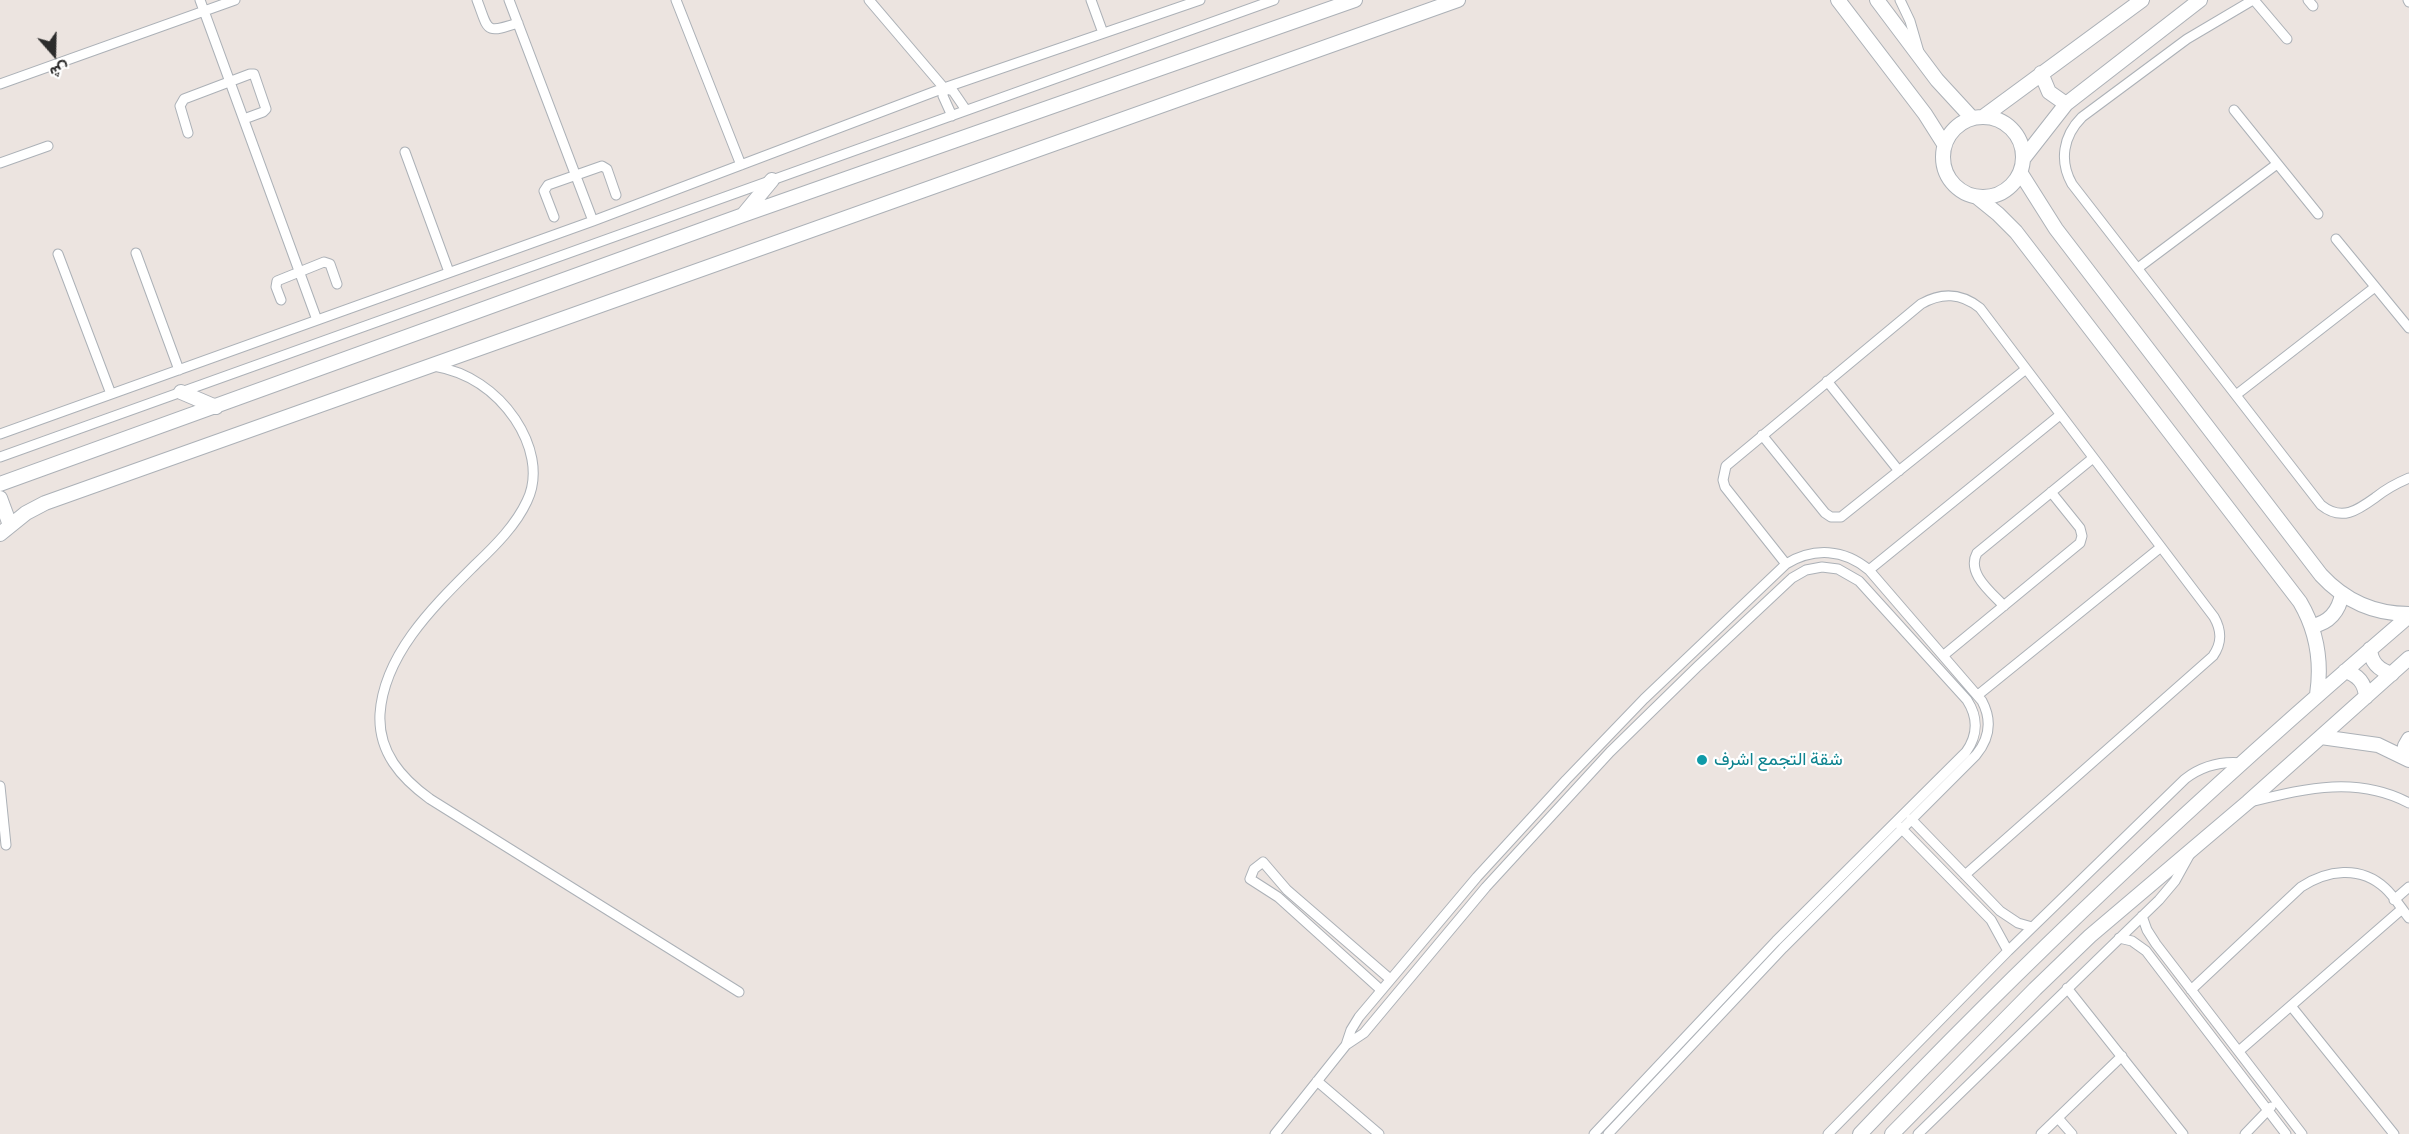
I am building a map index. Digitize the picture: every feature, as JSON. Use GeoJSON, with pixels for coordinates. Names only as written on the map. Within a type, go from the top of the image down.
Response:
{"type":"FeatureCollection","features":[{"type":"Feature","properties":{"kind":"street"},"geometry":{"type":"LineString","coordinates":[[200,0],[317,320]]}},
{"type":"Feature","properties":{"kind":"street"},"geometry":{"type":"LineString","coordinates":[[0,84],[235,0]]}},
{"type":"Feature","properties":{"kind":"street"},"geometry":{"type":"LineString","coordinates":[[477,0],[490,30],[495,31],[518,23]]}},
{"type":"Feature","properties":{"kind":"street"},"geometry":{"type":"LineString","coordinates":[[509,0],[592,221]]}},
{"type":"Feature","properties":{"kind":"street"},"geometry":{"type":"LineString","coordinates":[[676,0],[741,165]]}},
{"type":"Feature","properties":{"kind":"street"},"geometry":{"type":"LineString","coordinates":[[869,0],[944,88],[953,91],[966,110]]}},
{"type":"Feature","properties":{"kind":"street"},"geometry":{"type":"LineString","coordinates":[[1091,0],[1103,33]]}},
{"type":"Feature","properties":{"kind":"street"},"geometry":{"type":"LineString","coordinates":[[0,434],[592,221],[944,88],[1200,0]]}},
{"type":"Feature","properties":{"kind":"street"},"geometry":{"type":"LineString","coordinates":[[0,457],[1274,0]]}},
{"type":"Feature","properties":{"kind":"street"},"geometry":{"type":"LineString","coordinates":[[0,484],[743,215],[1356,0]]}},
{"type":"Feature","properties":{"kind":"street"},"geometry":{"type":"LineString","coordinates":[[5,530],[26,513],[45,503],[1458,0]]}},
{"type":"Feature","properties":{"kind":"street"},"geometry":{"type":"LineString","coordinates":[[1838,0],[1925,114],[1944,144]]}},
{"type":"Feature","properties":{"kind":"street"},"geometry":{"type":"LineString","coordinates":[[1876,0],[1948,93],[1978,117],[1997,119],[2010,127],[2018,138],[2022,165],[2041,207],[2320,575],[2342,594],[2370,608],[2409,615]]}},
{"type":"Feature","properties":{"kind":"street"},"geometry":{"type":"LineString","coordinates":[[1900,0],[1921,57]]}},
{"type":"Feature","properties":{"kind":"street"},"geometry":{"type":"LineString","coordinates":[[2142,0],[2041,74],[1978,117],[1955,128],[1944,144],[1942,163],[1950,181],[1959,190],[1977,197],[1998,214],[2024,243],[2294,594],[2312,626],[2319,656],[2317,695]]}},
{"type":"Feature","properties":{"kind":"street"},"geometry":{"type":"LineString","coordinates":[[1977,197],[1990,197],[2003,192],[2013,183],[2022,165],[2066,104],[2199,0]]}},
{"type":"Feature","properties":{"kind":"street"},"geometry":{"type":"LineString","coordinates":[[2288,39],[2254,0],[2187,39],[2082,117],[2068,135],[2064,156],[2069,178],[2318,500],[2330,511],[2347,514],[2357,511],[2385,490],[2409,478]]}},
{"type":"Feature","properties":{"kind":"street"},"geometry":{"type":"LineString","coordinates":[[189,133],[180,106],[184,99],[254,74],[266,109],[244,119]]}},
{"type":"Feature","properties":{"kind":"street"},"geometry":{"type":"LineString","coordinates":[[2041,74],[2049,92],[2066,104]]}},
{"type":"Feature","properties":{"kind":"street"},"geometry":{"type":"LineString","coordinates":[[944,88],[943,96],[952,116]]}},
{"type":"Feature","properties":{"kind":"street"},"geometry":{"type":"LineString","coordinates":[[2234,110],[2318,214]]}},
{"type":"Feature","properties":{"kind":"street"},"geometry":{"type":"LineString","coordinates":[[0,163],[48,146]]}},
{"type":"Feature","properties":{"kind":"street"},"geometry":{"type":"LineString","coordinates":[[405,152],[449,272]]}},
{"type":"Feature","properties":{"kind":"street"},"geometry":{"type":"LineString","coordinates":[[2138,268],[2277,165]]}},
{"type":"Feature","properties":{"kind":"street"},"geometry":{"type":"LineString","coordinates":[[554,217],[545,188],[548,184],[604,166],[616,195]]}},
{"type":"Feature","properties":{"kind":"street"},"geometry":{"type":"LineString","coordinates":[[743,215],[772,180]]}},
{"type":"Feature","properties":{"kind":"street"},"geometry":{"type":"LineString","coordinates":[[2336,239],[2409,328]]}},
{"type":"Feature","properties":{"kind":"street"},"geometry":{"type":"LineString","coordinates":[[136,253],[179,370]]}},
{"type":"Feature","properties":{"kind":"street"},"geometry":{"type":"LineString","coordinates":[[58,254],[111,394]]}},
{"type":"Feature","properties":{"kind":"street"},"geometry":{"type":"LineString","coordinates":[[281,300],[276,287],[277,281],[326,262],[330,264],[337,284]]}},
{"type":"Feature","properties":{"kind":"street"},"geometry":{"type":"LineString","coordinates":[[2236,395],[2375,286]]}},
{"type":"Feature","properties":{"kind":"street"},"geometry":{"type":"LineString","coordinates":[[1786,564],[1730,494],[1723,480],[1731,460],[1921,304],[1929,299],[1947,295],[1965,298],[1980,309],[2214,616],[2220,632],[2217,649],[2213,656],[1965,875]]}},
{"type":"Feature","properties":{"kind":"street"},"geometry":{"type":"LineString","coordinates":[[432,366],[458,372],[474,380],[502,403],[519,425],[529,445],[533,464],[532,483],[528,501],[510,528],[435,607],[398,657],[384,689],[380,707],[381,739],[388,756],[406,780],[430,799],[739,992]]}},
{"type":"Feature","properties":{"kind":"street"},"geometry":{"type":"LineString","coordinates":[[1762,435],[1825,513],[1831,517],[1845,515],[2026,369]]}},
{"type":"Feature","properties":{"kind":"street"},"geometry":{"type":"LineString","coordinates":[[1827,381],[1899,471]]}},
{"type":"Feature","properties":{"kind":"street"},"geometry":{"type":"LineString","coordinates":[[181,392],[216,407]]}},
{"type":"Feature","properties":{"kind":"street"},"geometry":{"type":"LineString","coordinates":[[1869,570],[2060,415]]}},
{"type":"Feature","properties":{"kind":"street"},"geometry":{"type":"LineString","coordinates":[[2004,606],[1977,575],[1973,566],[1974,557],[1980,549],[2093,458]]}},
{"type":"Feature","properties":{"kind":"street"},"geometry":{"type":"LineString","coordinates":[[1944,655],[2080,543],[2082,536],[2080,528],[2051,492]]}},
{"type":"Feature","properties":{"kind":"street"},"geometry":{"type":"LineString","coordinates":[[0,498],[5,530]]}},
{"type":"Feature","properties":{"kind":"street"},"geometry":{"type":"LineString","coordinates":[[1978,695],[2161,547]]}},
{"type":"Feature","properties":{"kind":"street"},"geometry":{"type":"LineString","coordinates":[[1275,1134],[1346,1045],[1355,1023],[1432,928],[1566,780],[1644,699],[1786,564],[1804,555],[1833,553],[1852,559],[1869,570],[1978,695],[1988,714],[1988,729],[1984,743],[1976,755],[1776,941],[1652,1079],[1608,1134]]}},
{"type":"Feature","properties":{"kind":"street"},"geometry":{"type":"LineString","coordinates":[[1346,1045],[1364,1033],[1443,936],[1575,789],[1653,709],[1753,614],[1792,578],[1806,570],[1822,567],[1846,572],[1859,581],[1967,700],[1974,712],[1976,726],[1970,746],[1901,828],[1652,1079],[1594,1134]]}},
{"type":"Feature","properties":{"kind":"street"},"geometry":{"type":"LineString","coordinates":[[2312,626],[2332,615],[2339,606],[2342,594]]}},
{"type":"Feature","properties":{"kind":"street"},"geometry":{"type":"LineString","coordinates":[[1743,604],[1753,614]]}},
{"type":"Feature","properties":{"kind":"street"},"geometry":{"type":"LineString","coordinates":[[1860,1134],[2043,948],[2242,763],[2409,615]]}},
{"type":"Feature","properties":{"kind":"street"},"geometry":{"type":"LineString","coordinates":[[2370,649],[2372,659],[2378,667],[2392,674]]}},
{"type":"Feature","properties":{"kind":"street"},"geometry":{"type":"LineString","coordinates":[[1892,1134],[2062,962],[2248,802],[2409,658]]}},
{"type":"Feature","properties":{"kind":"street"},"geometry":{"type":"LineString","coordinates":[[2345,670],[2362,682],[2366,697]]}},
{"type":"Feature","properties":{"kind":"street"},"geometry":{"type":"LineString","coordinates":[[2321,738],[2369,742],[2406,758],[2405,746],[2409,738]]}},
{"type":"Feature","properties":{"kind":"street"},"geometry":{"type":"LineString","coordinates":[[1828,1134],[2032,927],[2185,779],[2199,769],[2216,763],[2242,763]]}},
{"type":"Feature","properties":{"kind":"street"},"geometry":{"type":"LineString","coordinates":[[1566,780],[1575,789]]}},
{"type":"Feature","properties":{"kind":"street"},"geometry":{"type":"LineString","coordinates":[[2248,802],[2308,788],[2334,785],[2376,790],[2409,803]]}},
{"type":"Feature","properties":{"kind":"street"},"geometry":{"type":"LineString","coordinates":[[0,786],[6,845]]}},
{"type":"Feature","properties":{"kind":"street"},"geometry":{"type":"LineString","coordinates":[[1910,815],[2005,915],[2018,923],[2032,927]]}},
{"type":"Feature","properties":{"kind":"street"},"geometry":{"type":"LineString","coordinates":[[1901,828],[1995,926],[2008,951]]}},
{"type":"Feature","properties":{"kind":"street"},"geometry":{"type":"LineString","coordinates":[[1918,1134],[2142,916],[2175,881],[2193,849]]}},
{"type":"Feature","properties":{"kind":"street"},"geometry":{"type":"LineString","coordinates":[[1381,990],[1278,897],[1250,879],[1254,869],[1263,862],[1287,890],[1390,979]]}},
{"type":"Feature","properties":{"kind":"street"},"geometry":{"type":"LineString","coordinates":[[2191,990],[2301,887],[2317,877],[2340,872],[2364,875],[2384,887],[2409,918]]}},
{"type":"Feature","properties":{"kind":"street"},"geometry":{"type":"LineString","coordinates":[[2394,900],[2409,887]]}},
{"type":"Feature","properties":{"kind":"street"},"geometry":{"type":"LineString","coordinates":[[1970,899],[1979,890]]}},
{"type":"Feature","properties":{"kind":"street"},"geometry":{"type":"LineString","coordinates":[[2239,1051],[2402,909]]}},
{"type":"Feature","properties":{"kind":"street"},"geometry":{"type":"LineString","coordinates":[[1995,926],[2005,915]]}},
{"type":"Feature","properties":{"kind":"street"},"geometry":{"type":"LineString","coordinates":[[2142,916],[2151,938],[2302,1134]]}},
{"type":"Feature","properties":{"kind":"street"},"geometry":{"type":"LineString","coordinates":[[1432,928],[1443,936]]}},
{"type":"Feature","properties":{"kind":"street"},"geometry":{"type":"LineString","coordinates":[[2119,938],[2132,941],[2146,951],[2286,1134]]}},
{"type":"Feature","properties":{"kind":"street"},"geometry":{"type":"LineString","coordinates":[[2067,988],[2183,1134]]}},
{"type":"Feature","properties":{"kind":"street"},"geometry":{"type":"LineString","coordinates":[[2291,1005],[2394,1134]]}},
{"type":"Feature","properties":{"kind":"street"},"geometry":{"type":"LineString","coordinates":[[2041,1134],[2121,1056]]}},
{"type":"Feature","properties":{"kind":"street"},"geometry":{"type":"LineString","coordinates":[[1317,1081],[1379,1134]]}},
{"type":"Feature","properties":{"kind":"street"},"geometry":{"type":"LineString","coordinates":[[2246,1134],[2277,1101]]}},
{"type":"Feature","properties":{"kind":"street"},"geometry":{"type":"LineString","coordinates":[[2058,1118],[2072,1134]]}},
{"type":"Feature","properties":{"kind":"place","name":"شقة التجمع اشرف"},"geometry":{"type":"Point","coordinates":[1702,760]}}]}
